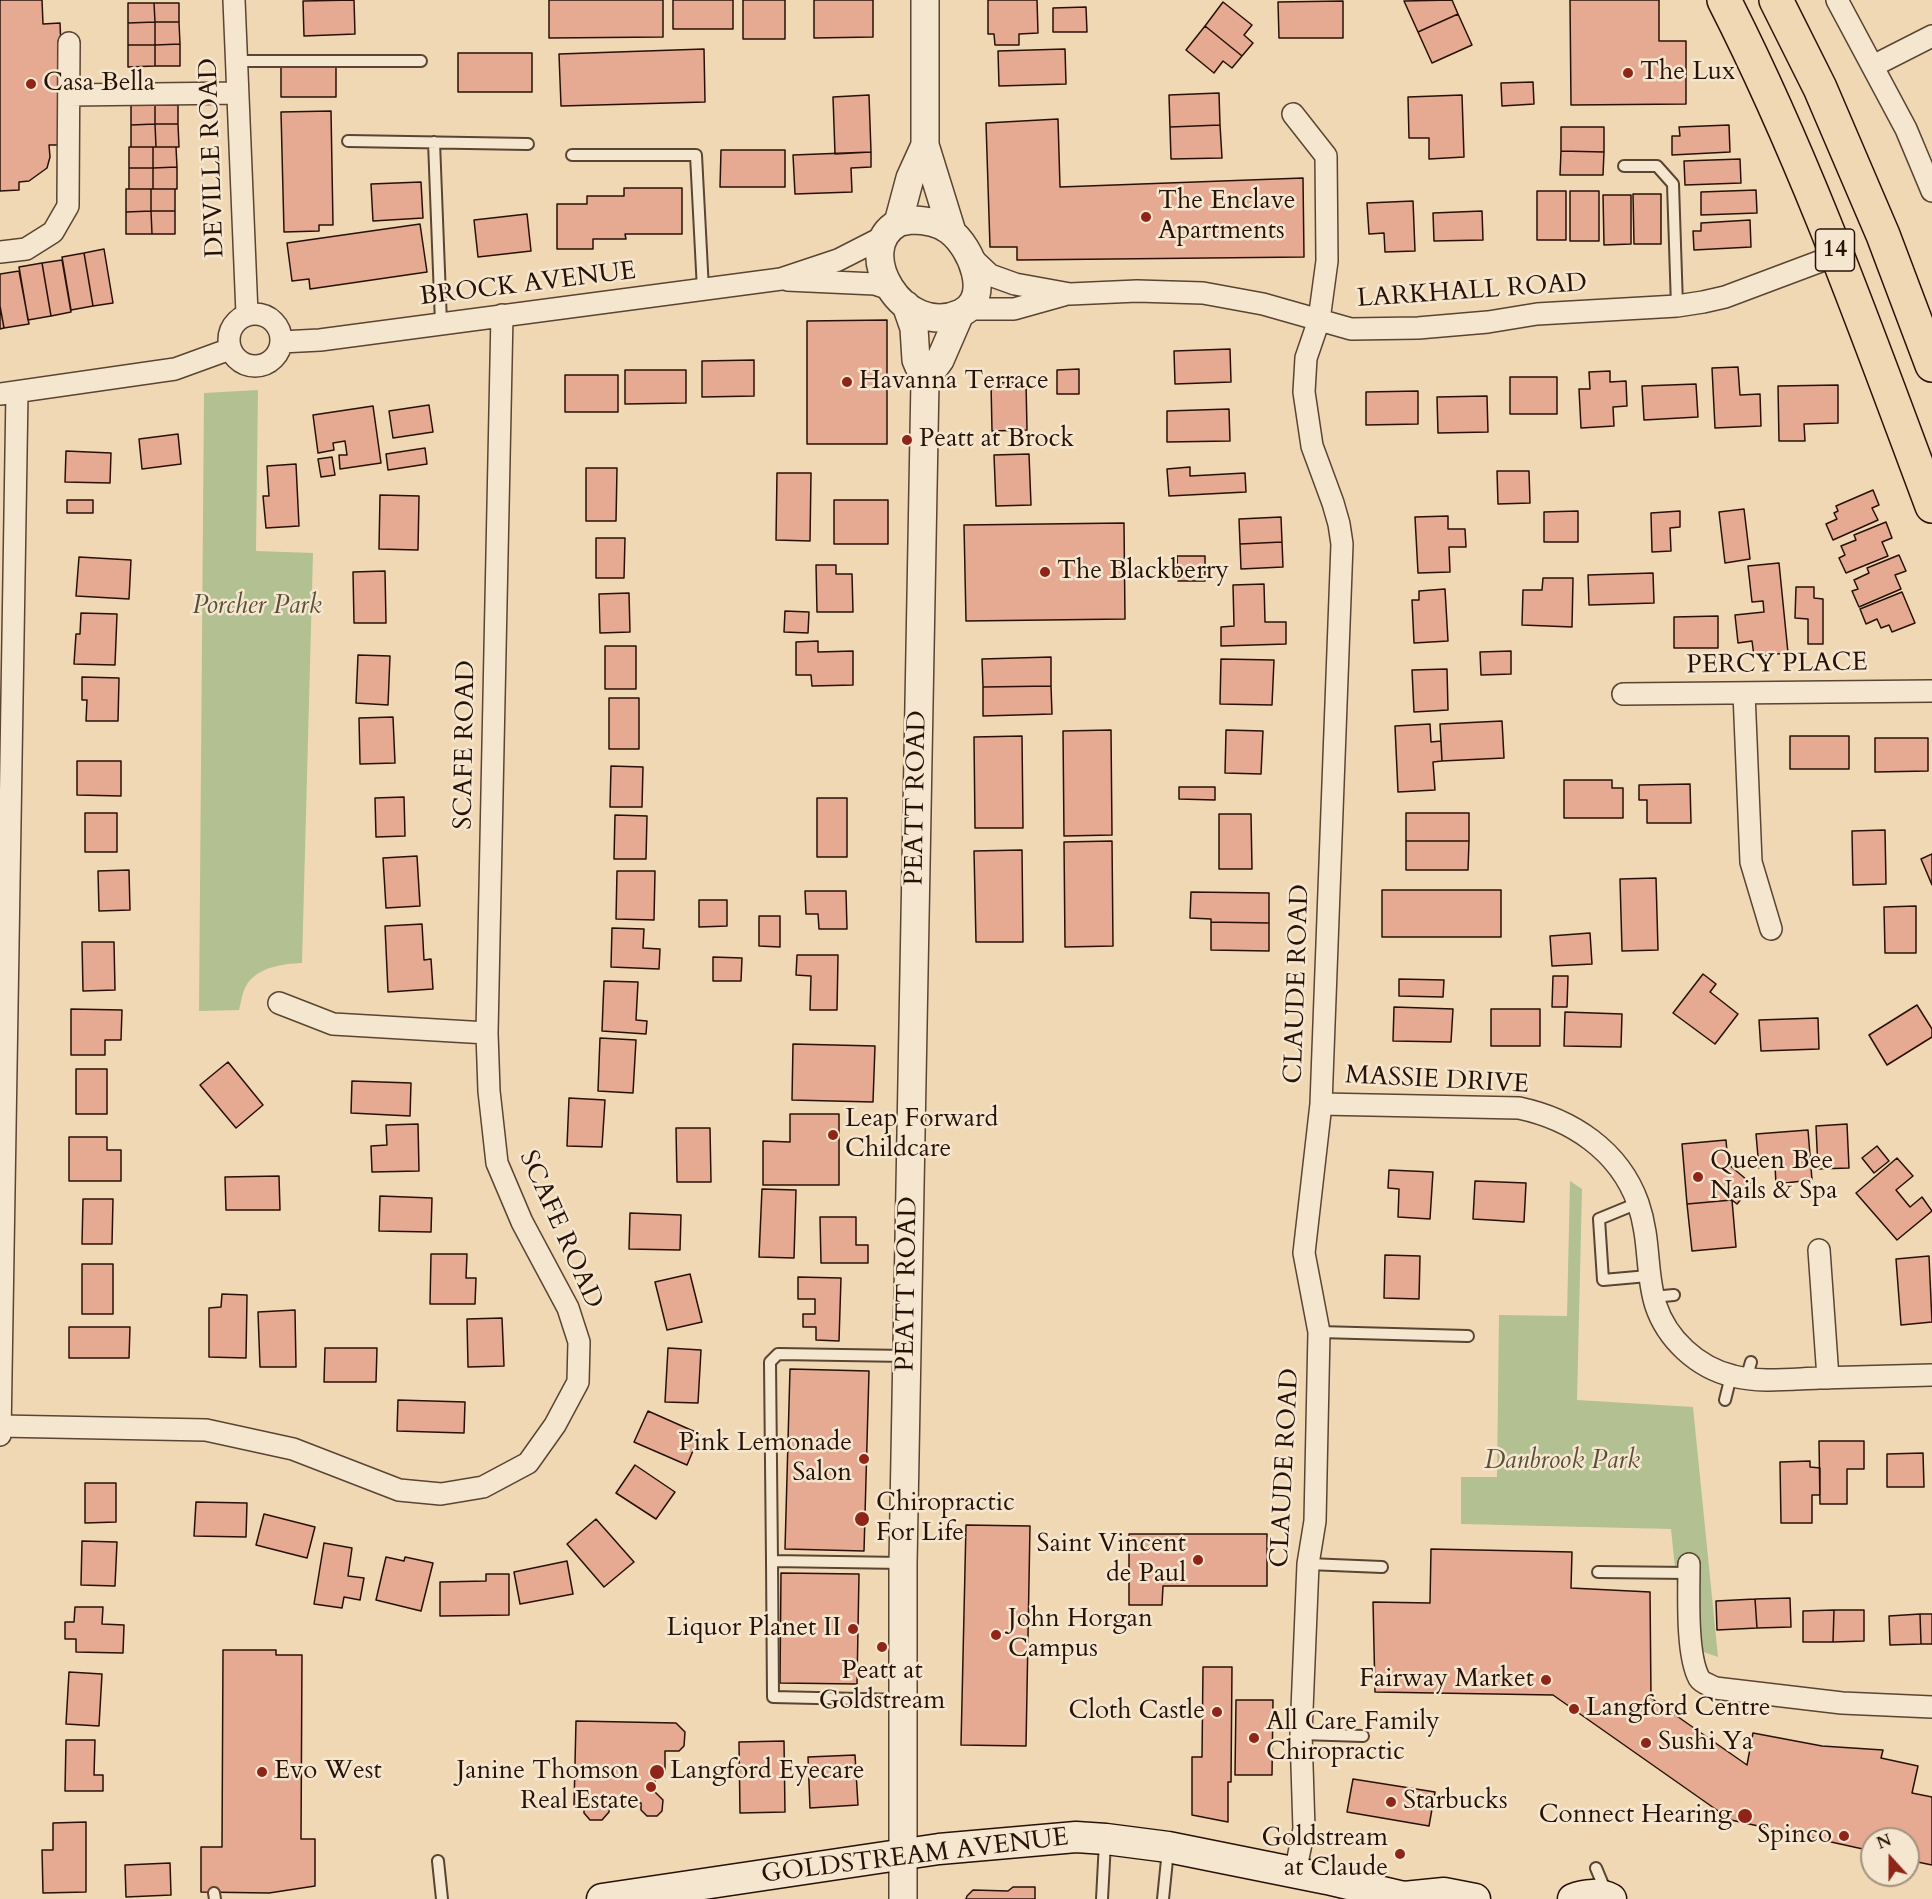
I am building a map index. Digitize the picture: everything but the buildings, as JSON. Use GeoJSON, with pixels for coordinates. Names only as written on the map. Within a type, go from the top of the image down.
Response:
{"type":"FeatureCollection","features":[{"type":"Feature","properties":{"kind":"main road","name":"14"},"geometry":{"type":"LineString","coordinates":[[1724,0],[1759,69],[1837,255],[1932,506]]}},
{"type":"Feature","properties":{"kind":"main road","name":"14"},"geometry":{"type":"LineString","coordinates":[[1776,0],[1820,88],[1883,235],[1932,365]]}},
{"type":"Feature","properties":{"kind":"main road","name":"GOLDSTREAM AVENUE"},"geometry":{"type":"LineString","coordinates":[[602,1899],[713,1886],[939,1849],[1076,1837],[1168,1847],[1295,1873],[1326,1884],[1406,1898],[1444,1893],[1475,1899]]}},
{"type":"Feature","properties":{"kind":"street","name":"DEVILLE ROAD"},"geometry":{"type":"LineString","coordinates":[[234,0],[247,314]]}},
{"type":"Feature","properties":{"kind":"street"},"geometry":{"type":"LineString","coordinates":[[925,0],[925,145],[952,232],[972,258],[977,286],[975,297],[963,312],[940,360],[925,381]]}},
{"type":"Feature","properties":{"kind":"street"},"geometry":{"type":"LineString","coordinates":[[1837,0],[1906,129],[1932,190]]}},
{"type":"Feature","properties":{"kind":"street"},"geometry":{"type":"LineString","coordinates":[[1873,66],[1932,36]]}},
{"type":"Feature","properties":{"kind":"street"},"geometry":{"type":"LineString","coordinates":[[0,252],[26,249],[53,232],[68,206],[69,43]]}},
{"type":"Feature","properties":{"kind":"street"},"geometry":{"type":"LineString","coordinates":[[70,95],[237,93]]}},
{"type":"Feature","properties":{"kind":"street","name":"CLAUDE ROAD"},"geometry":{"type":"LineString","coordinates":[[1293,114],[1326,156],[1327,261],[1319,320],[1306,358],[1305,402],[1312,446],[1336,514],[1342,544],[1321,1104],[1304,1252],[1318,1332],[1315,1521],[1308,1564],[1301,1734],[1304,1829],[1295,1873]]}},
{"type":"Feature","properties":{"kind":"street"},"geometry":{"type":"LineString","coordinates":[[925,145],[891,230],[880,249],[880,264],[883,277],[898,297],[918,314],[931,319],[945,318],[963,312]]}},
{"type":"Feature","properties":{"kind":"street"},"geometry":{"type":"LineString","coordinates":[[891,230],[911,220],[925,220],[939,224],[952,232]]}},
{"type":"Feature","properties":{"kind":"street","name":"BROCK AVENUE"},"geometry":{"type":"LineString","coordinates":[[281,342],[320,340],[781,279],[838,260],[891,230]]}},
{"type":"Feature","properties":{"kind":"street","name":"LARKHALL ROAD"},"geometry":{"type":"LineString","coordinates":[[963,312],[1014,309],[1070,294],[1137,291],[1203,293],[1263,304],[1351,329],[1418,328],[1488,322],[1537,314],[1677,306],[1725,297],[1837,255]]}},
{"type":"Feature","properties":{"kind":"street","name":"LARKHALL ROAD"},"geometry":{"type":"LineString","coordinates":[[972,258],[990,275],[1015,284],[1070,294]]}},
{"type":"Feature","properties":{"kind":"street","name":"BROCK AVENUE"},"geometry":{"type":"LineString","coordinates":[[781,279],[875,284],[898,297]]}},
{"type":"Feature","properties":{"kind":"street","name":"PEATT ROAD"},"geometry":{"type":"LineString","coordinates":[[898,297],[914,328],[916,360],[925,381],[903,1563],[903,1899]]}},
{"type":"Feature","properties":{"kind":"street"},"geometry":{"type":"LineString","coordinates":[[256,313],[272,320],[277,325],[281,342],[274,358],[258,366],[241,363],[230,348],[228,340],[234,324],[247,314],[256,313]]}},
{"type":"Feature","properties":{"kind":"street","name":"SCAFE ROAD"},"geometry":{"type":"LineString","coordinates":[[0,1426],[206,1430],[293,1449],[399,1490],[441,1494],[483,1487],[528,1463],[555,1425],[578,1382],[579,1342],[568,1308],[522,1222],[497,1163],[489,1091],[487,1033],[502,315]]}},
{"type":"Feature","properties":{"kind":"street"},"geometry":{"type":"LineString","coordinates":[[0,1435],[8,393],[175,369],[230,348]]}},
{"type":"Feature","properties":{"kind":"street","name":"PERCY PLACE"},"geometry":{"type":"LineString","coordinates":[[1623,694],[1932,691]]}},
{"type":"Feature","properties":{"kind":"street"},"geometry":{"type":"LineString","coordinates":[[1744,693],[1751,862],[1771,929]]}},
{"type":"Feature","properties":{"kind":"street"},"geometry":{"type":"LineString","coordinates":[[279,1003],[333,1024],[487,1033]]}},
{"type":"Feature","properties":{"kind":"street","name":"MASSIE DRIVE"},"geometry":{"type":"LineString","coordinates":[[1321,1104],[1520,1108],[1543,1113],[1562,1121],[1597,1143],[1627,1180],[1638,1203],[1644,1227],[1650,1286],[1660,1319],[1672,1338],[1690,1355],[1709,1367],[1743,1372],[1828,1378],[1932,1375]]}},
{"type":"Feature","properties":{"kind":"street"},"geometry":{"type":"LineString","coordinates":[[1820,1250],[1828,1378]]}},
{"type":"Feature","properties":{"kind":"street"},"geometry":{"type":"LineString","coordinates":[[1689,1568],[1689,1617],[1694,1665],[1701,1681],[1715,1688],[1842,1703],[1932,1707]]}},
{"type":"Feature","properties":{"kind":"lane"},"geometry":{"type":"LineString","coordinates":[[236,61],[421,61]]}},
{"type":"Feature","properties":{"kind":"lane"},"geometry":{"type":"LineString","coordinates":[[348,141],[528,144]]}},
{"type":"Feature","properties":{"kind":"lane"},"geometry":{"type":"LineString","coordinates":[[434,142],[441,324]]}},
{"type":"Feature","properties":{"kind":"lane"},"geometry":{"type":"LineString","coordinates":[[573,155],[696,155],[703,290]]}},
{"type":"Feature","properties":{"kind":"lane"},"geometry":{"type":"LineString","coordinates":[[1624,166],[1657,166],[1673,184],[1677,306]]}},
{"type":"Feature","properties":{"kind":"lane"},"geometry":{"type":"LineString","coordinates":[[1638,1203],[1599,1220],[1603,1280],[1650,1286],[1674,1295]]}},
{"type":"Feature","properties":{"kind":"lane"},"geometry":{"type":"LineString","coordinates":[[1318,1332],[1468,1336]]}},
{"type":"Feature","properties":{"kind":"lane"},"geometry":{"type":"LineString","coordinates":[[903,1700],[773,1697],[770,1362],[778,1354],[907,1356]]}},
{"type":"Feature","properties":{"kind":"lane"},"geometry":{"type":"LineString","coordinates":[[1725,1400],[1743,1372]]}},
{"type":"Feature","properties":{"kind":"lane"},"geometry":{"type":"LineString","coordinates":[[772,1561],[903,1563]]}},
{"type":"Feature","properties":{"kind":"lane"},"geometry":{"type":"LineString","coordinates":[[1308,1564],[1382,1567]]}},
{"type":"Feature","properties":{"kind":"lane"},"geometry":{"type":"LineString","coordinates":[[1598,1572],[1689,1568]]}},
{"type":"Feature","properties":{"kind":"lane"},"geometry":{"type":"LineString","coordinates":[[1301,1734],[1363,1736]]}},
{"type":"Feature","properties":{"kind":"lane"},"geometry":{"type":"LineString","coordinates":[[1102,1899],[1106,1839]]}},
{"type":"Feature","properties":{"kind":"lane"},"geometry":{"type":"LineString","coordinates":[[1163,1899],[1168,1847]]}},
{"type":"Feature","properties":{"kind":"lane"},"geometry":{"type":"LineString","coordinates":[[438,1861],[442,1899]]}},
{"type":"Feature","properties":{"kind":"green space","name":"Porcher Park"},"geometry":{"type":"Polygon","coordinates":[[[258,390],[256,551],[313,553],[302,963],[278,966],[257,975],[245,989],[239,1010],[199,1011],[204,393],[258,390]]]}},
{"type":"Feature","properties":{"kind":"green space","name":"Danbrook Park"},"geometry":{"type":"Polygon","coordinates":[[[1570,1181],[1582,1189],[1577,1400],[1693,1407],[1718,1657],[1683,1645],[1671,1529],[1461,1524],[1461,1477],[1497,1477],[1499,1315],[1567,1316],[1570,1181]]]}},
{"type":"Feature","properties":{"kind":"place","name":"The Lux"},"geometry":{"type":"Point","coordinates":[1628,73]}},
{"type":"Feature","properties":{"kind":"place","name":"Casa Bella"},"geometry":{"type":"Point","coordinates":[31,84]}},
{"type":"Feature","properties":{"kind":"place","name":"The Enclave Apartments"},"geometry":{"type":"Point","coordinates":[1146,217]}},
{"type":"Feature","properties":{"kind":"place","name":"Havanna Terrace"},"geometry":{"type":"Point","coordinates":[847,382]}},
{"type":"Feature","properties":{"kind":"place","name":"Peatt at Brock"},"geometry":{"type":"Point","coordinates":[907,440]}},
{"type":"Feature","properties":{"kind":"place","name":"The Blackberry"},"geometry":{"type":"Point","coordinates":[1045,572]}},
{"type":"Feature","properties":{"kind":"place","name":"Leap Forward Childcare"},"geometry":{"type":"Point","coordinates":[833,1135]}},
{"type":"Feature","properties":{"kind":"place","name":"Queen Bee Nails & Spa"},"geometry":{"type":"Point","coordinates":[1698,1177]}},
{"type":"Feature","properties":{"kind":"place","name":"Pink Lemonade Salon"},"geometry":{"type":"Point","coordinates":[864,1459]}},
{"type":"Feature","properties":{"kind":"place","name":"Chiropractic For Life"},"geometry":{"type":"Point","coordinates":[862,1519]}},
{"type":"Feature","properties":{"kind":"place","name":"Saint Vincent de Paul"},"geometry":{"type":"Point","coordinates":[1198,1560]}},
{"type":"Feature","properties":{"kind":"place","name":"Liquor Planet II"},"geometry":{"type":"Point","coordinates":[853,1629]}},
{"type":"Feature","properties":{"kind":"place","name":"John Horgan Campus"},"geometry":{"type":"Point","coordinates":[996,1635]}},
{"type":"Feature","properties":{"kind":"place","name":"Peatt at Goldstream"},"geometry":{"type":"Point","coordinates":[882,1647]}},
{"type":"Feature","properties":{"kind":"place","name":"Fairway Market"},"geometry":{"type":"Point","coordinates":[1546,1680]}},
{"type":"Feature","properties":{"kind":"place","name":"Langford Centre"},"geometry":{"type":"Point","coordinates":[1574,1709]}},
{"type":"Feature","properties":{"kind":"place","name":"Cloth Castle"},"geometry":{"type":"Point","coordinates":[1217,1712]}},
{"type":"Feature","properties":{"kind":"place","name":"All Care Family Chiropractic"},"geometry":{"type":"Point","coordinates":[1254,1738]}},
{"type":"Feature","properties":{"kind":"place","name":"Sushi Ya"},"geometry":{"type":"Point","coordinates":[1646,1743]}},
{"type":"Feature","properties":{"kind":"place","name":"Evo West"},"geometry":{"type":"Point","coordinates":[262,1772]}},
{"type":"Feature","properties":{"kind":"place","name":"Langford Eyecare"},"geometry":{"type":"Point","coordinates":[657,1772]}},
{"type":"Feature","properties":{"kind":"place","name":"Janine Thomson Real Estate"},"geometry":{"type":"Point","coordinates":[651,1787]}},
{"type":"Feature","properties":{"kind":"place","name":"Starbucks"},"geometry":{"type":"Point","coordinates":[1391,1802]}},
{"type":"Feature","properties":{"kind":"place","name":"Connect Hearing"},"geometry":{"type":"Point","coordinates":[1745,1816]}},
{"type":"Feature","properties":{"kind":"place","name":"Spinco"},"geometry":{"type":"Point","coordinates":[1844,1836]}},
{"type":"Feature","properties":{"kind":"place","name":"Goldstream at Claude"},"geometry":{"type":"Point","coordinates":[1400,1854]}}]}
